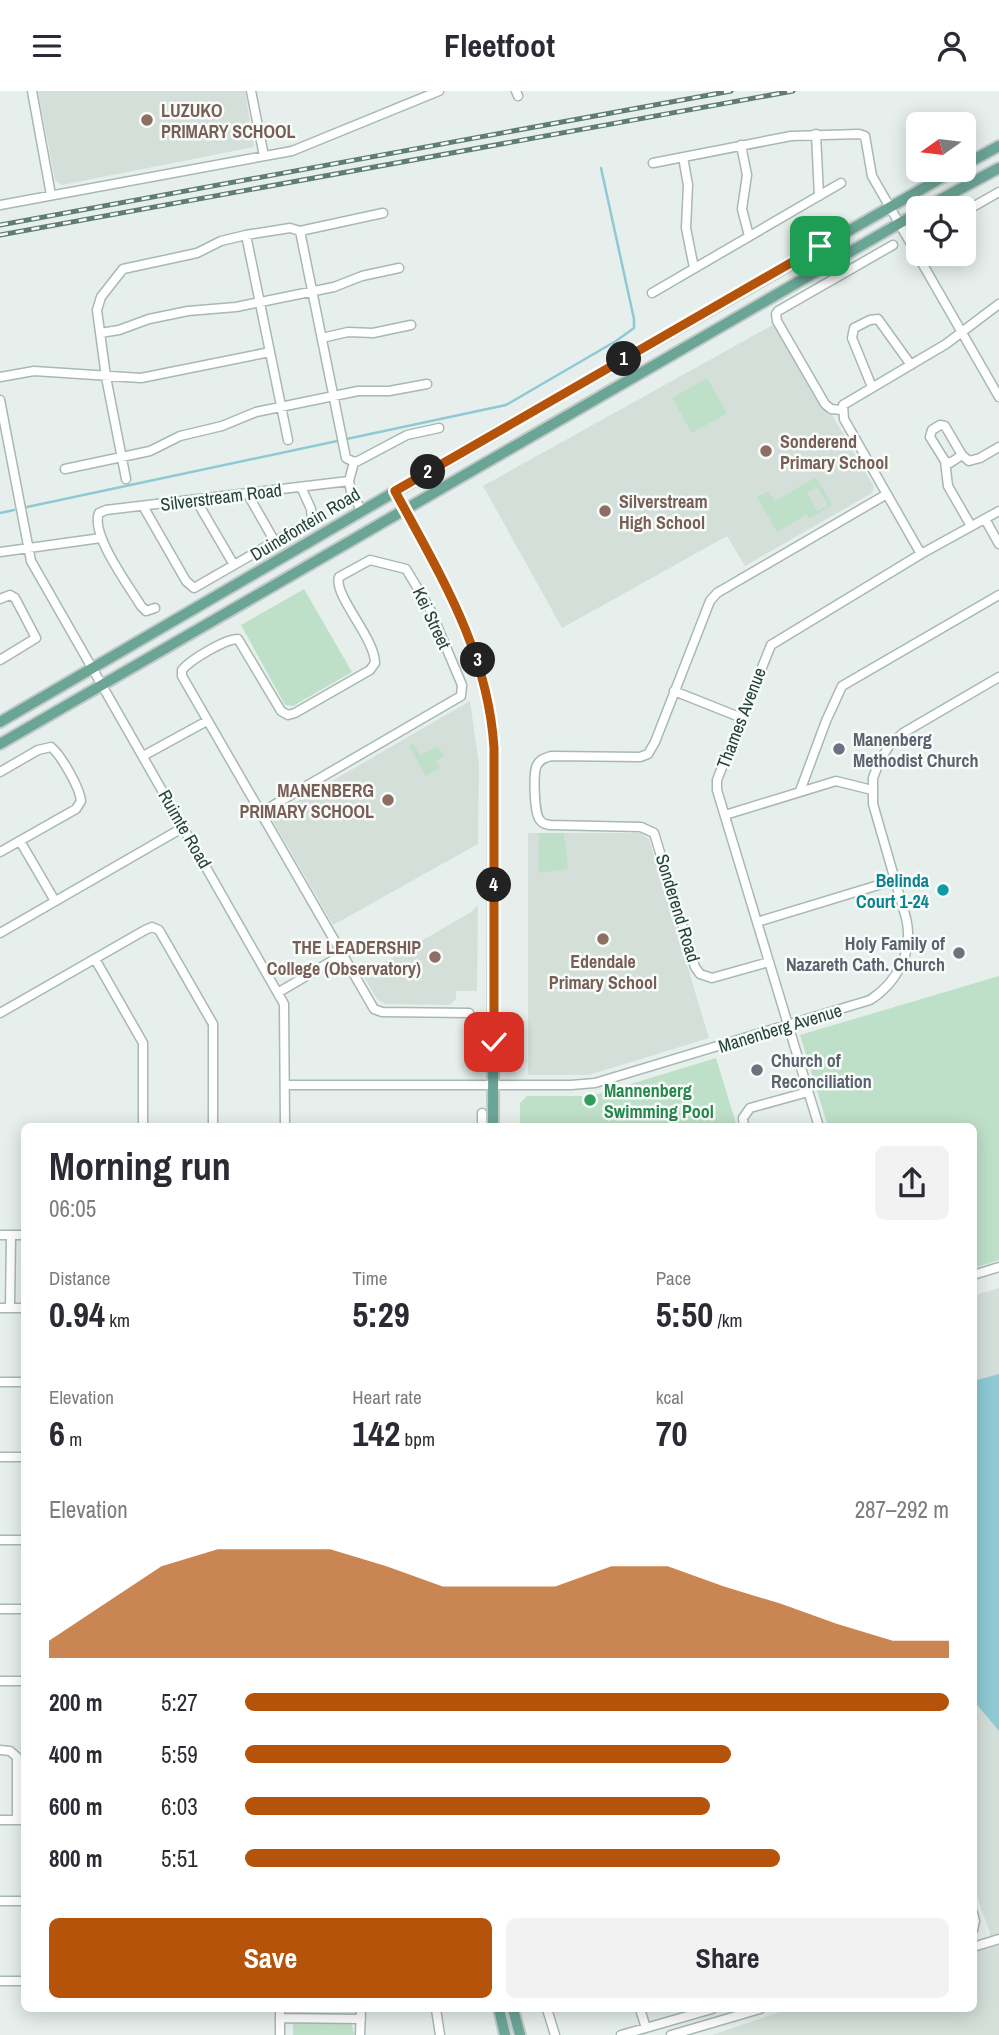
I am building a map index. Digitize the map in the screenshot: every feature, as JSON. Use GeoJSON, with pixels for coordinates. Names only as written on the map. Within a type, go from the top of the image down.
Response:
{"type":"FeatureCollection","features":[{"type":"Feature","properties":{"kind":"main road"},"geometry":{"type":"LineString","coordinates":[[976,158],[999,146]]}},
{"type":"Feature","properties":{"kind":"main road"},"geometry":{"type":"LineString","coordinates":[[947,196],[999,168]]}},
{"type":"Feature","properties":{"kind":"main road","name":"Duinefontein Road"},"geometry":{"type":"LineString","coordinates":[[0,722],[362,510],[934,182]]}},
{"type":"Feature","properties":{"kind":"main road","name":"Duinefontein Road"},"geometry":{"type":"LineString","coordinates":[[0,744],[906,220]]}},
{"type":"Feature","properties":{"kind":"main road"},"geometry":{"type":"LineString","coordinates":[[395,491],[465,624],[481,670],[490,709],[494,748],[494,1123]]}},
{"type":"Feature","properties":{"kind":"main road"},"geometry":{"type":"LineString","coordinates":[[500,2012],[505,2035]]}},
{"type":"Feature","properties":{"kind":"main road"},"geometry":{"type":"LineString","coordinates":[[514,2012],[520,2035]]}},
{"type":"Feature","properties":{"kind":"street"},"geometry":{"type":"LineString","coordinates":[[32,91],[51,195]]}},
{"type":"Feature","properties":{"kind":"street"},"geometry":{"type":"LineString","coordinates":[[251,91],[264,156]]}},
{"type":"Feature","properties":{"kind":"street"},"geometry":{"type":"LineString","coordinates":[[0,205],[298,149],[439,91]]}},
{"type":"Feature","properties":{"kind":"street"},"geometry":{"type":"LineString","coordinates":[[816,134],[819,195]]}},
{"type":"Feature","properties":{"kind":"street"},"geometry":{"type":"LineString","coordinates":[[653,163],[790,136],[865,136],[870,172],[999,397]]}},
{"type":"Feature","properties":{"kind":"street"},"geometry":{"type":"LineString","coordinates":[[741,145],[747,170],[743,209],[749,236]]}},
{"type":"Feature","properties":{"kind":"street"},"geometry":{"type":"LineString","coordinates":[[683,157],[688,185],[686,228],[694,268]]}},
{"type":"Feature","properties":{"kind":"street"},"geometry":{"type":"LineString","coordinates":[[652,293],[841,183]]}},
{"type":"Feature","properties":{"kind":"street"},"geometry":{"type":"LineString","coordinates":[[976,205],[999,192]]}},
{"type":"Feature","properties":{"kind":"street"},"geometry":{"type":"LineString","coordinates":[[126,479],[106,377],[97,305],[120,272],[131,265],[197,253],[221,241],[246,235],[290,228],[300,231],[383,213]]}},
{"type":"Feature","properties":{"kind":"street"},"geometry":{"type":"LineString","coordinates":[[300,231],[346,458],[354,462]]}},
{"type":"Feature","properties":{"kind":"street"},"geometry":{"type":"LineString","coordinates":[[246,235],[288,440]]}},
{"type":"Feature","properties":{"kind":"street"},"geometry":{"type":"LineString","coordinates":[[842,410],[831,409],[825,404],[777,321],[776,314],[893,245]]}},
{"type":"Feature","properties":{"kind":"street"},"geometry":{"type":"LineString","coordinates":[[100,333],[188,311],[236,307],[313,291],[399,268]]}},
{"type":"Feature","properties":{"kind":"street"},"geometry":{"type":"LineString","coordinates":[[921,554],[844,419],[842,410],[846,402],[961,333],[999,304]]}},
{"type":"Feature","properties":{"kind":"street"},"geometry":{"type":"LineString","coordinates":[[872,387],[852,338],[854,328],[878,319],[911,365]]}},
{"type":"Feature","properties":{"kind":"street"},"geometry":{"type":"LineString","coordinates":[[322,338],[348,332],[373,333],[411,325]]}},
{"type":"Feature","properties":{"kind":"street"},"geometry":{"type":"LineString","coordinates":[[0,377],[34,371],[106,377],[150,377],[270,352]]}},
{"type":"Feature","properties":{"kind":"street"},"geometry":{"type":"LineString","coordinates":[[65,468],[156,450],[186,434],[222,426],[250,413],[365,390],[389,391],[427,384]]}},
{"type":"Feature","properties":{"kind":"street","name":"Ruimte Road"},"geometry":{"type":"LineString","coordinates":[[0,400],[27,547],[34,567],[279,992],[285,1011],[285,1123]]}},
{"type":"Feature","properties":{"kind":"street"},"geometry":{"type":"LineString","coordinates":[[971,526],[948,486],[945,461],[930,437],[932,430],[940,425],[945,426],[962,455],[969,461],[974,461],[999,447]]}},
{"type":"Feature","properties":{"kind":"street"},"geometry":{"type":"LineString","coordinates":[[362,510],[351,492],[349,481],[354,462],[407,435],[439,428]]}},
{"type":"Feature","properties":{"kind":"street"},"geometry":{"type":"LineString","coordinates":[[945,461],[950,463],[962,455]]}},
{"type":"Feature","properties":{"kind":"street","name":"Silverstream Road"},"geometry":{"type":"LineString","coordinates":[[101,538],[97,525],[99,513],[349,481]]}},
{"type":"Feature","properties":{"kind":"street"},"geometry":{"type":"LineString","coordinates":[[143,506],[191,587],[198,587],[312,520],[313,513],[301,487]]}},
{"type":"Feature","properties":{"kind":"street"},"geometry":{"type":"LineString","coordinates":[[247,493],[275,542]]}},
{"type":"Feature","properties":{"kind":"street","name":"Sonderend Road"},"geometry":{"type":"LineString","coordinates":[[769,962],[712,978],[700,974],[695,967],[657,840],[650,829],[542,823],[537,817],[535,772],[541,760],[551,756],[635,757],[648,754],[710,601],[716,593],[887,494]]}},
{"type":"Feature","properties":{"kind":"street"},"geometry":{"type":"LineString","coordinates":[[196,500],[234,565]]}},
{"type":"Feature","properties":{"kind":"street","name":"Thames Avenue"},"geometry":{"type":"LineString","coordinates":[[817,1123],[724,815],[717,780],[768,650],[775,641],[999,511]]}},
{"type":"Feature","properties":{"kind":"street"},"geometry":{"type":"LineString","coordinates":[[985,519],[999,544]]}},
{"type":"Feature","properties":{"kind":"street"},"geometry":{"type":"LineString","coordinates":[[0,552],[101,538],[144,610],[148,612],[155,608]]}},
{"type":"Feature","properties":{"kind":"street","name":"Kei Street"},"geometry":{"type":"LineString","coordinates":[[207,721],[184,682],[182,670],[188,663],[227,641],[238,639],[281,711],[291,714],[372,669],[375,663],[366,635],[338,588],[340,576],[370,560],[401,567],[410,573],[429,607],[461,683],[461,697],[260,813]]}},
{"type":"Feature","properties":{"kind":"street"},"geometry":{"type":"LineString","coordinates":[[0,599],[13,595],[36,638],[0,660]]}},
{"type":"Feature","properties":{"kind":"street"},"geometry":{"type":"LineString","coordinates":[[800,791],[842,686],[999,595]]}},
{"type":"Feature","properties":{"kind":"street","name":"Manenberg Avenue"},"geometry":{"type":"LineString","coordinates":[[286,1085],[571,1085],[603,1081],[864,1003],[891,982],[904,960],[909,937],[874,813],[872,790],[879,762],[895,739],[999,677]]}},
{"type":"Feature","properties":{"kind":"street"},"geometry":{"type":"LineString","coordinates":[[674,691],[742,718]]}},
{"type":"Feature","properties":{"kind":"street"},"geometry":{"type":"LineString","coordinates":[[143,756],[207,721],[372,1006],[378,1011],[469,1013]]}},
{"type":"Feature","properties":{"kind":"street"},"geometry":{"type":"LineString","coordinates":[[0,772],[38,750],[51,747],[81,796],[76,809],[0,852]]}},
{"type":"Feature","properties":{"kind":"street"},"geometry":{"type":"LineString","coordinates":[[724,815],[836,781],[872,790]]}},
{"type":"Feature","properties":{"kind":"street"},"geometry":{"type":"LineString","coordinates":[[0,933],[184,827]]}},
{"type":"Feature","properties":{"kind":"street"},"geometry":{"type":"LineString","coordinates":[[20,841],[55,901]]}},
{"type":"Feature","properties":{"kind":"street"},"geometry":{"type":"LineString","coordinates":[[757,922],[895,880]]}},
{"type":"Feature","properties":{"kind":"street"},"geometry":{"type":"LineString","coordinates":[[0,1013],[147,929],[155,928],[161,932],[213,1024],[213,1123]]}},
{"type":"Feature","properties":{"kind":"street"},"geometry":{"type":"LineString","coordinates":[[279,992],[342,955]]}},
{"type":"Feature","properties":{"kind":"street"},"geometry":{"type":"LineString","coordinates":[[95,959],[143,1043],[143,1123]]}},
{"type":"Feature","properties":{"kind":"street"},"geometry":{"type":"LineString","coordinates":[[744,1123],[743,1118],[750,1108],[808,1092]]}},
{"type":"Feature","properties":{"kind":"street"},"geometry":{"type":"LineString","coordinates":[[482,1113],[482,1123]]}},
{"type":"Feature","properties":{"kind":"street"},"geometry":{"type":"LineString","coordinates":[[0,1235],[21,1235]]}},
{"type":"Feature","properties":{"kind":"street"},"geometry":{"type":"LineString","coordinates":[[10,1308],[11,1235]]}},
{"type":"Feature","properties":{"kind":"street"},"geometry":{"type":"LineString","coordinates":[[977,1274],[999,1267]]}},
{"type":"Feature","properties":{"kind":"street"},"geometry":{"type":"LineString","coordinates":[[0,1308],[21,1308]]}},
{"type":"Feature","properties":{"kind":"street"},"geometry":{"type":"LineString","coordinates":[[0,1382],[21,1382]]}},
{"type":"Feature","properties":{"kind":"street"},"geometry":{"type":"LineString","coordinates":[[0,1457],[21,1457]]}},
{"type":"Feature","properties":{"kind":"street"},"geometry":{"type":"LineString","coordinates":[[0,1540],[21,1540]]}},
{"type":"Feature","properties":{"kind":"street"},"geometry":{"type":"LineString","coordinates":[[0,1609],[21,1609]]}},
{"type":"Feature","properties":{"kind":"street"},"geometry":{"type":"LineString","coordinates":[[0,1681],[21,1681]]}},
{"type":"Feature","properties":{"kind":"street"},"geometry":{"type":"LineString","coordinates":[[0,1750],[10,1751],[17,1757],[21,1820],[0,1820]]}},
{"type":"Feature","properties":{"kind":"street"},"geometry":{"type":"LineString","coordinates":[[0,1901],[21,1902]]}},
{"type":"Feature","properties":{"kind":"street"},"geometry":{"type":"LineString","coordinates":[[977,1946],[999,1939]]}},
{"type":"Feature","properties":{"kind":"street"},"geometry":{"type":"LineString","coordinates":[[0,1981],[21,1981]]}},
{"type":"Feature","properties":{"kind":"street"},"geometry":{"type":"LineString","coordinates":[[360,2012],[360,2035]]}},
{"type":"Feature","properties":{"kind":"street"},"geometry":{"type":"LineString","coordinates":[[436,2012],[440,2035]]}},
{"type":"Feature","properties":{"kind":"street"},"geometry":{"type":"LineString","coordinates":[[548,2012],[555,2035]]}},
{"type":"Feature","properties":{"kind":"street"},"geometry":{"type":"LineString","coordinates":[[641,2012],[646,2028]]}},
{"type":"Feature","properties":{"kind":"street"},"geometry":{"type":"LineString","coordinates":[[621,2035],[702,2012]]}},
{"type":"Feature","properties":{"kind":"street"},"geometry":{"type":"LineString","coordinates":[[671,2035],[750,2012]]}},
{"type":"Feature","properties":{"kind":"street"},"geometry":{"type":"LineString","coordinates":[[280,2035],[280,2014],[360,2019]]}},
{"type":"Feature","properties":{"kind":"shaded area","name":"LUZUKO PRIMARY SCHOOL"},"geometry":{"type":"Polygon","coordinates":[[[38,91],[245,91],[254,147],[62,185],[55,180],[38,91]]]}},
{"type":"Feature","properties":{"kind":"shaded area"},"geometry":{"type":"Polygon","coordinates":[[[776,323],[828,415],[831,413],[874,487],[872,493],[745,566],[727,536],[562,628],[483,486],[776,323]]]}},
{"type":"Feature","properties":{"kind":"shaded area","name":"MANENBERG PRIMARY SCHOOL"},"geometry":{"type":"Polygon","coordinates":[[[470,701],[479,765],[478,844],[333,925],[273,821],[275,814],[470,701]]]}},
{"type":"Feature","properties":{"kind":"shaded area","name":"Edendale Primary School"},"geometry":{"type":"Polygon","coordinates":[[[528,833],[641,833],[649,839],[709,1038],[589,1075],[528,1075],[528,833]]]}},
{"type":"Feature","properties":{"kind":"shaded area","name":"THE LEADERSHIP College (Observatory)"},"geometry":{"type":"Polygon","coordinates":[[[478,905],[477,991],[456,991],[456,999],[450,1005],[385,1004],[377,999],[363,975],[471,912],[478,905]]]}},
{"type":"Feature","properties":{"kind":"shaded area"},"geometry":{"type":"Polygon","coordinates":[[[999,1288],[999,2035],[712,2035],[780,2012],[977,2012],[977,1946],[989,1942],[990,1933],[977,1896],[977,1295],[999,1288]]]}},
{"type":"Feature","properties":{"kind":"green space"},"geometry":{"type":"Polygon","coordinates":[[[707,378],[727,413],[692,433],[672,398],[707,378]]]}},
{"type":"Feature","properties":{"kind":"green space"},"geometry":{"type":"Polygon","coordinates":[[[816,477],[832,505],[809,519],[806,515],[777,532],[757,497],[768,491],[775,501],[816,477]],[[817,487],[807,493],[818,511],[828,505],[817,487]]]}},
{"type":"Feature","properties":{"kind":"green space"},"geometry":{"type":"Polygon","coordinates":[[[304,589],[352,672],[293,706],[285,705],[241,625],[304,589]]]}},
{"type":"Feature","properties":{"kind":"green space"},"geometry":{"type":"Polygon","coordinates":[[[413,744],[420,755],[438,746],[444,756],[436,761],[440,768],[426,776],[409,746],[413,744]]]}},
{"type":"Feature","properties":{"kind":"green space"},"geometry":{"type":"Polygon","coordinates":[[[539,833],[564,833],[568,869],[539,873],[539,833]]]}},
{"type":"Feature","properties":{"kind":"green space"},"geometry":{"type":"Polygon","coordinates":[[[999,976],[999,1260],[977,1267],[977,1123],[827,1123],[800,1035],[999,976]]]}},
{"type":"Feature","properties":{"kind":"green space"},"geometry":{"type":"Polygon","coordinates":[[[716,1058],[736,1123],[520,1123],[520,1103],[527,1096],[591,1096],[716,1058]]]}},
{"type":"Feature","properties":{"kind":"green space"},"geometry":{"type":"Polygon","coordinates":[[[293,2023],[347,2023],[352,2025],[354,2035],[293,2035],[293,2023]]]}},
{"type":"Feature","properties":{"kind":"water"},"geometry":{"type":"Polygon","coordinates":[[[999,1374],[999,1731],[977,1705],[977,1380],[999,1374]]]}},
{"type":"Feature","properties":{"kind":"waterway"},"geometry":{"type":"LineString","coordinates":[[27,507],[506,405],[616,341],[634,328],[634,319],[601,168]]}},
{"type":"Feature","properties":{"kind":"waterway"},"geometry":{"type":"LineString","coordinates":[[0,513],[14,510]]}},
{"type":"Feature","properties":{"kind":"railway"},"geometry":{"type":"LineString","coordinates":[[0,225],[731,91]]}},
{"type":"Feature","properties":{"kind":"railway"},"geometry":{"type":"LineString","coordinates":[[0,235],[793,91]]}},
{"type":"Feature","properties":{"kind":"place","name":"LUZUKO PRIMARY SCHOOL"},"geometry":{"type":"Point","coordinates":[147,120]}},
{"type":"Feature","properties":{"kind":"place","name":"Sonderend Primary School"},"geometry":{"type":"Point","coordinates":[766,451]}},
{"type":"Feature","properties":{"kind":"place","name":"Silverstream High School"},"geometry":{"type":"Point","coordinates":[605,511]}},
{"type":"Feature","properties":{"kind":"place","name":"Manenberg Methodist Church"},"geometry":{"type":"Point","coordinates":[839,749]}},
{"type":"Feature","properties":{"kind":"place","name":"MANENBERG PRIMARY SCHOOL"},"geometry":{"type":"Point","coordinates":[388,800]}},
{"type":"Feature","properties":{"kind":"place","name":"Belinda Court 1-24"},"geometry":{"type":"Point","coordinates":[943,890]}},
{"type":"Feature","properties":{"kind":"place","name":"Edendale Primary School"},"geometry":{"type":"Point","coordinates":[603,939]}},
{"type":"Feature","properties":{"kind":"place","name":"Holy Family of Nazareth Cath. Church"},"geometry":{"type":"Point","coordinates":[959,953]}},
{"type":"Feature","properties":{"kind":"place","name":"THE LEADERSHIP College (Observatory)"},"geometry":{"type":"Point","coordinates":[435,957]}},
{"type":"Feature","properties":{"kind":"place","name":"Church of Reconciliation"},"geometry":{"type":"Point","coordinates":[757,1070]}},
{"type":"Feature","properties":{"kind":"place","name":"Mannenberg Swimming Pool"},"geometry":{"type":"Point","coordinates":[590,1100]}},
{"type":"Feature","properties":{"kind":"route"},"geometry":{"type":"LineString","coordinates":[[494,1042],[494,748],[490,709],[477,655],[465,624],[395,491],[820,246]]}}]}
